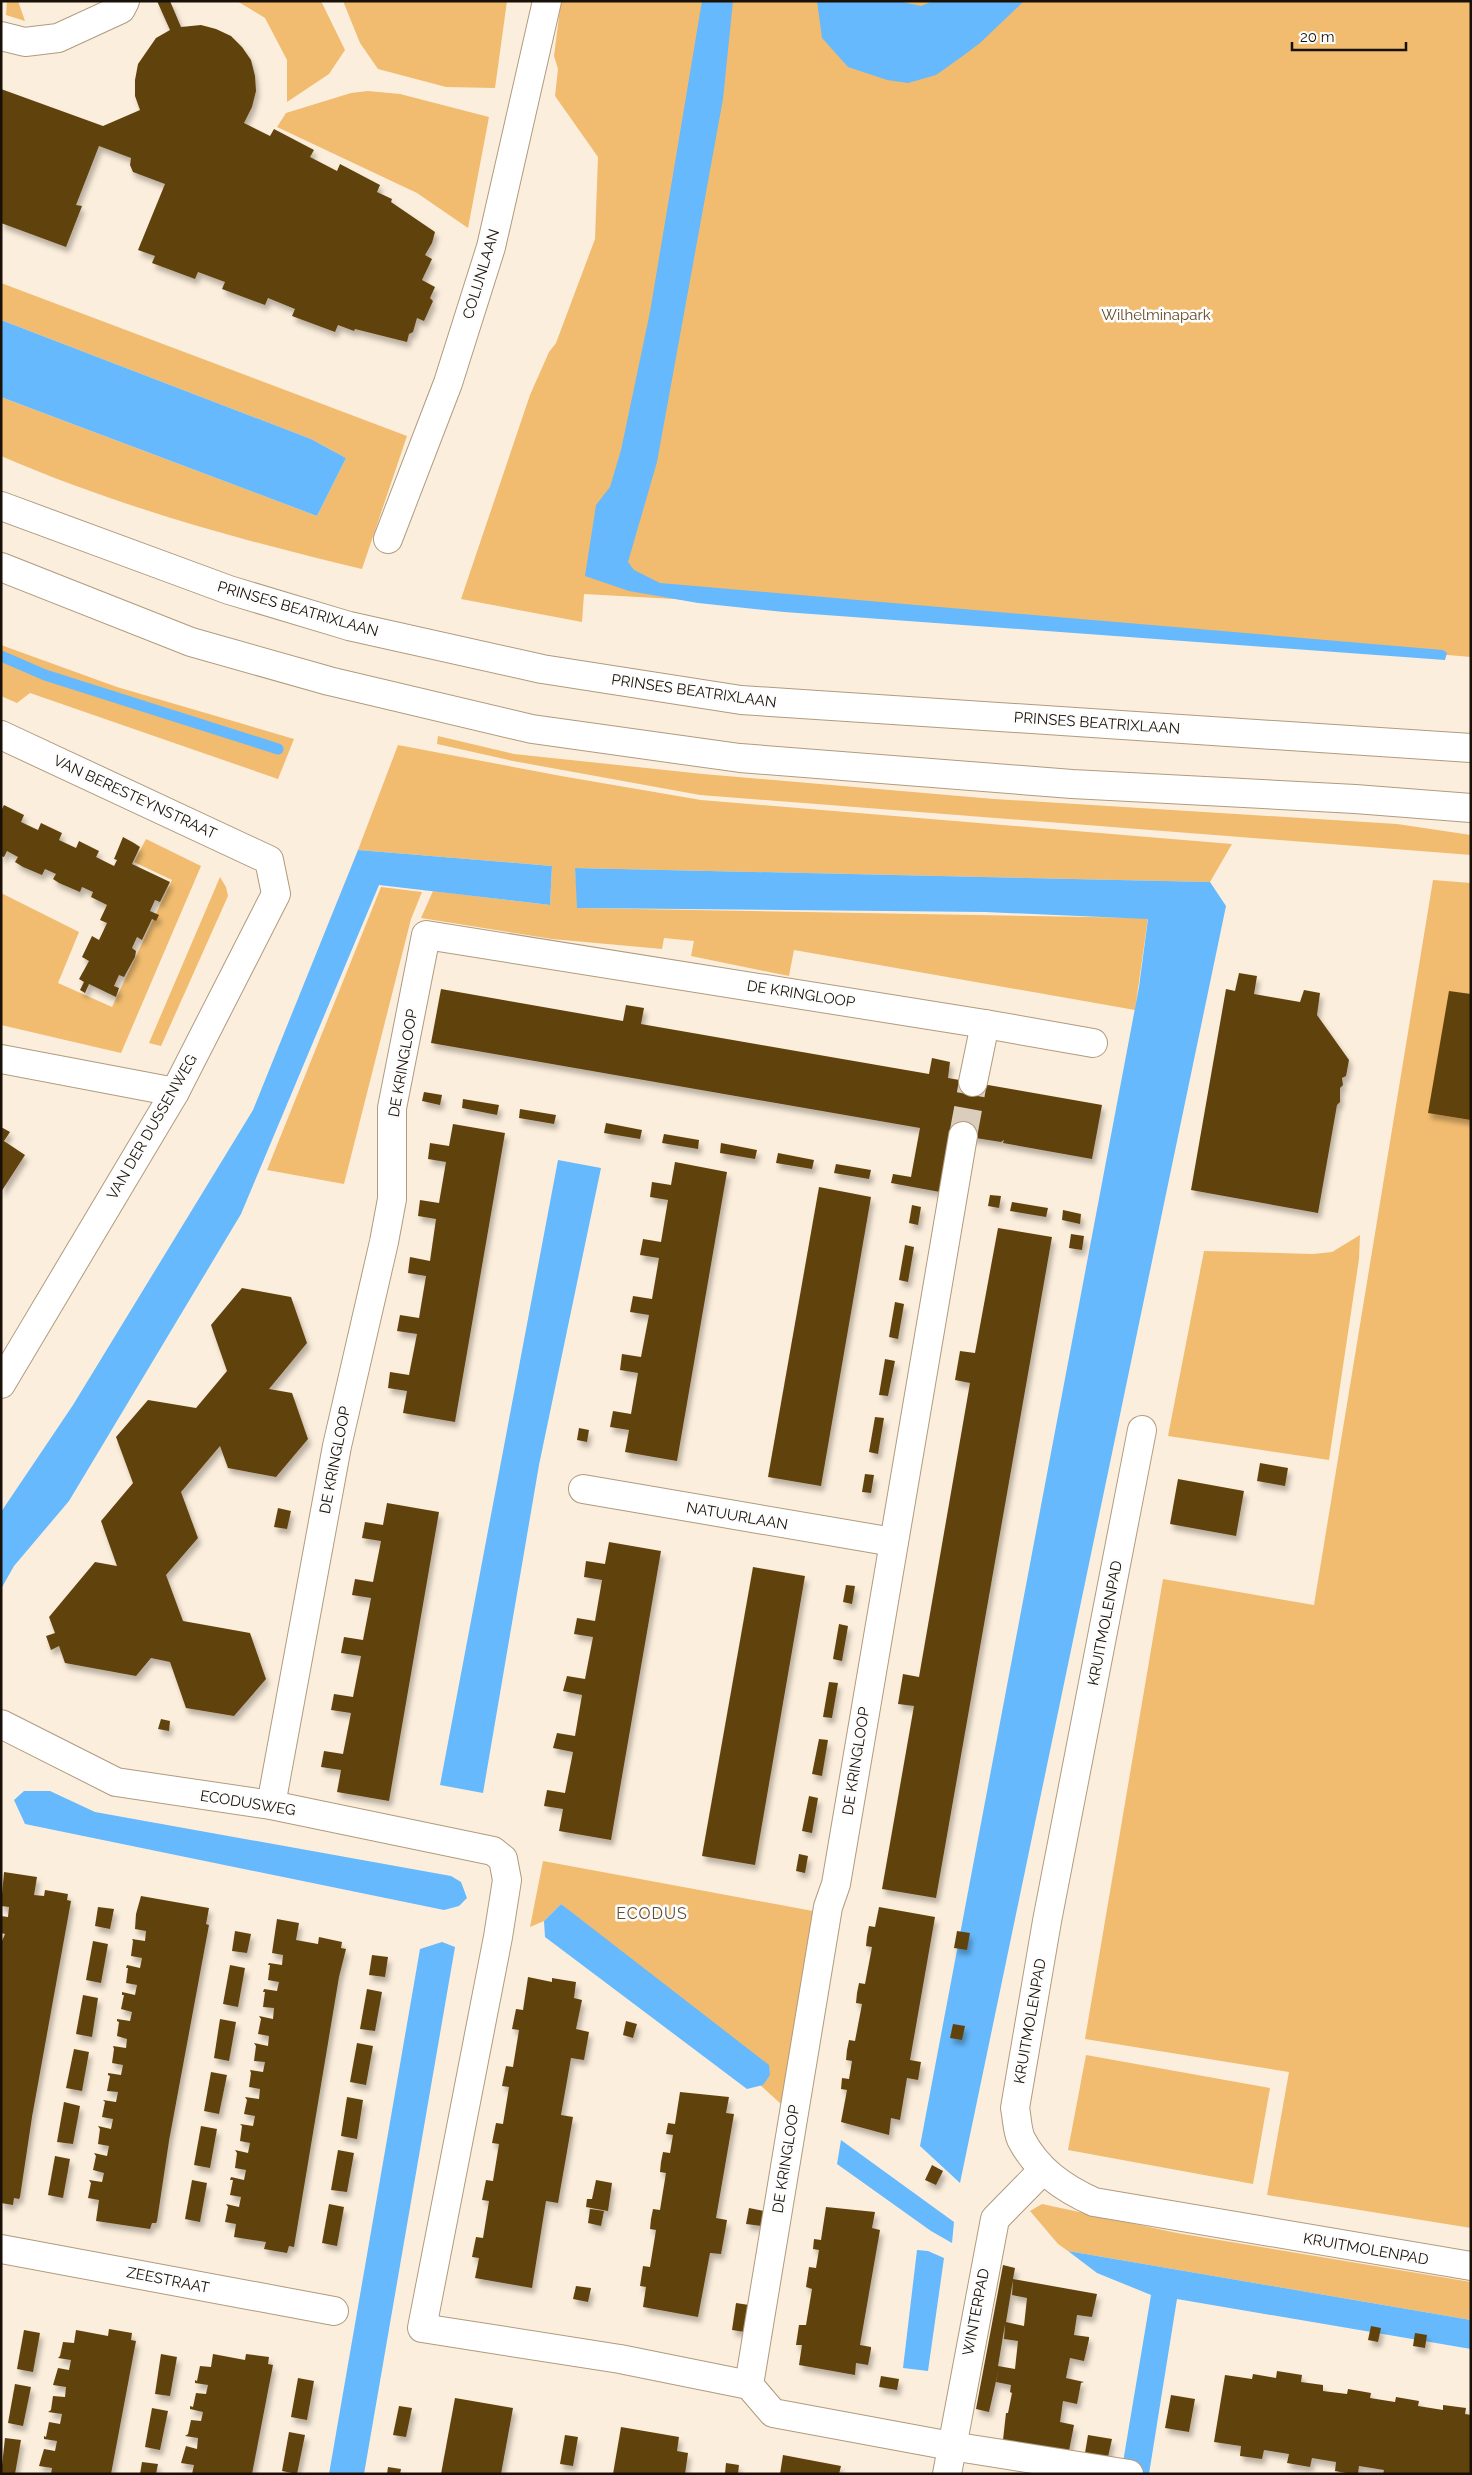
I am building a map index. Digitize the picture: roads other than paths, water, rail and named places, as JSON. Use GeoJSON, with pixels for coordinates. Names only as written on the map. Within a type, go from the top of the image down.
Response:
{"type":"FeatureCollection","features":[{"type":"Feature","properties":{"kind":"street"},"geometry":{"type":"LineString","coordinates":[[1,36],[25,42],[58,38],[122,9],[125,1]]}},
{"type":"Feature","properties":{"kind":"street","name":"COLIJNLAAN"},"geometry":{"type":"LineString","coordinates":[[388,539],[448,383],[491,247],[547,1]]}},
{"type":"Feature","properties":{"kind":"street","name":"PRINSES BEATRIXLAAN"},"geometry":{"type":"LineString","coordinates":[[1,506],[238,593],[349,626],[542,669],[741,700],[1471,748]]}},
{"type":"Feature","properties":{"kind":"street"},"geometry":{"type":"LineString","coordinates":[[1,567],[191,642],[329,681],[532,729],[750,759],[1072,784],[1354,799],[1471,808]]}},
{"type":"Feature","properties":{"kind":"street","name":"VAN BERESTEYNSTRAAT"},"geometry":{"type":"LineString","coordinates":[[1,735],[269,860]]}},
{"type":"Feature","properties":{"kind":"street","name":"VAN DER DUSSENWEG"},"geometry":{"type":"LineString","coordinates":[[1,1384],[175,1092],[276,894],[269,860]]}},
{"type":"Feature","properties":{"kind":"street","name":"DE KRINGLOOP"},"geometry":{"type":"LineString","coordinates":[[272,1805],[337,1446],[384,1242],[392,1199],[392,1108],[426,935],[985,1024],[1092,1043]]}},
{"type":"Feature","properties":{"kind":"street"},"geometry":{"type":"LineString","coordinates":[[973,1082],[985,1024]]}},
{"type":"Feature","properties":{"kind":"street"},"geometry":{"type":"LineString","coordinates":[[1,1059],[175,1092]]}},
{"type":"Feature","properties":{"kind":"street","name":"DE KRINGLOOP"},"geometry":{"type":"LineString","coordinates":[[749,2385],[826,1916],[836,1884],[963,1136]]}},
{"type":"Feature","properties":{"kind":"street","name":"KRUITMOLENPAD"},"geometry":{"type":"LineString","coordinates":[[1142,1430],[1049,1912],[1015,2108],[1020,2138],[1043,2170],[1068,2190],[1094,2202],[1471,2266]]}},
{"type":"Feature","properties":{"kind":"street","name":"NATUURLAAN"},"geometry":{"type":"LineString","coordinates":[[583,1489],[893,1542]]}},
{"type":"Feature","properties":{"kind":"street","name":"ECODUSWEG"},"geometry":{"type":"LineString","coordinates":[[1,1724],[116,1782],[272,1805],[493,1851],[503,1859],[507,1880],[504,1899],[422,2328],[620,2360],[749,2385]]}},
{"type":"Feature","properties":{"kind":"street","name":"WINTERPAD"},"geometry":{"type":"LineString","coordinates":[[946,2474],[994,2219],[1043,2170]]}},
{"type":"Feature","properties":{"kind":"street","name":"ZEESTRAAT"},"geometry":{"type":"LineString","coordinates":[[1,2248],[334,2311]]}},
{"type":"Feature","properties":{"kind":"street"},"geometry":{"type":"LineString","coordinates":[[749,2385],[773,2413],[951,2446],[1118,2472]]}},
{"type":"Feature","properties":{"kind":"water"},"geometry":{"type":"Polygon","coordinates":[[[702,1],[733,1],[723,99],[657,462],[628,562],[634,570],[660,583],[1443,650],[1447,653],[1445,660],[784,612],[698,603],[629,591],[585,576],[596,505],[610,487],[621,450],[650,312],[702,1]]]}},
{"type":"Feature","properties":{"kind":"water"},"geometry":{"type":"Polygon","coordinates":[[[817,1],[898,1],[921,6],[933,1],[1023,2],[980,43],[936,75],[908,83],[887,80],[848,67],[822,38],[817,1]]]}},
{"type":"Feature","properties":{"kind":"water"},"geometry":{"type":"Polygon","coordinates":[[[1,320],[311,439],[346,458],[317,516],[1,397],[1,320]]]}},
{"type":"Feature","properties":{"kind":"water"},"geometry":{"type":"Polygon","coordinates":[[[358,850],[552,866],[550,905],[379,885],[241,1214],[69,1501],[14,1566],[1,1589],[1,1512],[73,1405],[253,1110],[358,850]]]}},
{"type":"Feature","properties":{"kind":"water"},"geometry":{"type":"Polygon","coordinates":[[[575,868],[1210,882],[1226,906],[960,2183],[920,2146],[1139,987],[1148,919],[985,912],[577,908],[575,868]]]}},
{"type":"Feature","properties":{"kind":"water"},"geometry":{"type":"Polygon","coordinates":[[[558,1160],[601,1168],[539,1465],[483,1793],[440,1785],[558,1160]]]}},
{"type":"Feature","properties":{"kind":"water"},"geometry":{"type":"Polygon","coordinates":[[[24,1791],[50,1791],[95,1812],[451,1876],[461,1882],[467,1898],[459,1906],[444,1910],[25,1824],[14,1800],[24,1791]]]}},
{"type":"Feature","properties":{"kind":"water"},"geometry":{"type":"Polygon","coordinates":[[[561,1904],[769,2065],[770,2075],[763,2085],[747,2089],[545,1937],[544,1921],[561,1904]]]}},
{"type":"Feature","properties":{"kind":"water"},"geometry":{"type":"Polygon","coordinates":[[[442,1942],[455,1947],[364,2474],[329,2474],[420,1949],[442,1942]]]}},
{"type":"Feature","properties":{"kind":"water"},"geometry":{"type":"Polygon","coordinates":[[[841,2140],[954,2222],[952,2243],[931,2231],[837,2164],[841,2140]]]}},
{"type":"Feature","properties":{"kind":"water"},"geometry":{"type":"Polygon","coordinates":[[[917,2250],[928,2251],[944,2258],[928,2371],[903,2368],[917,2250]]]}},
{"type":"Feature","properties":{"kind":"water"},"geometry":{"type":"Polygon","coordinates":[[[1068,2251],[1471,2320],[1471,2349],[1177,2299],[1149,2474],[1121,2474],[1151,2295],[1097,2273],[1068,2251]]]}},
{"type":"Feature","properties":{"kind":"waterway"},"geometry":{"type":"LineString","coordinates":[[1,656],[45,675],[278,749]]}},
{"type":"Feature","properties":{"kind":"tunnel"},"geometry":{"type":"LineString","coordinates":[[963,1136],[973,1082]]}},
{"type":"Feature","properties":{"kind":"district","name":"ECODUS"},"geometry":{"type":"Point","coordinates":[652,1913]}},
{"type":"Feature","properties":{"kind":"park label","name":"Wilhelminapark"},"geometry":{"type":"Point","coordinates":[1156,315]}}]}
